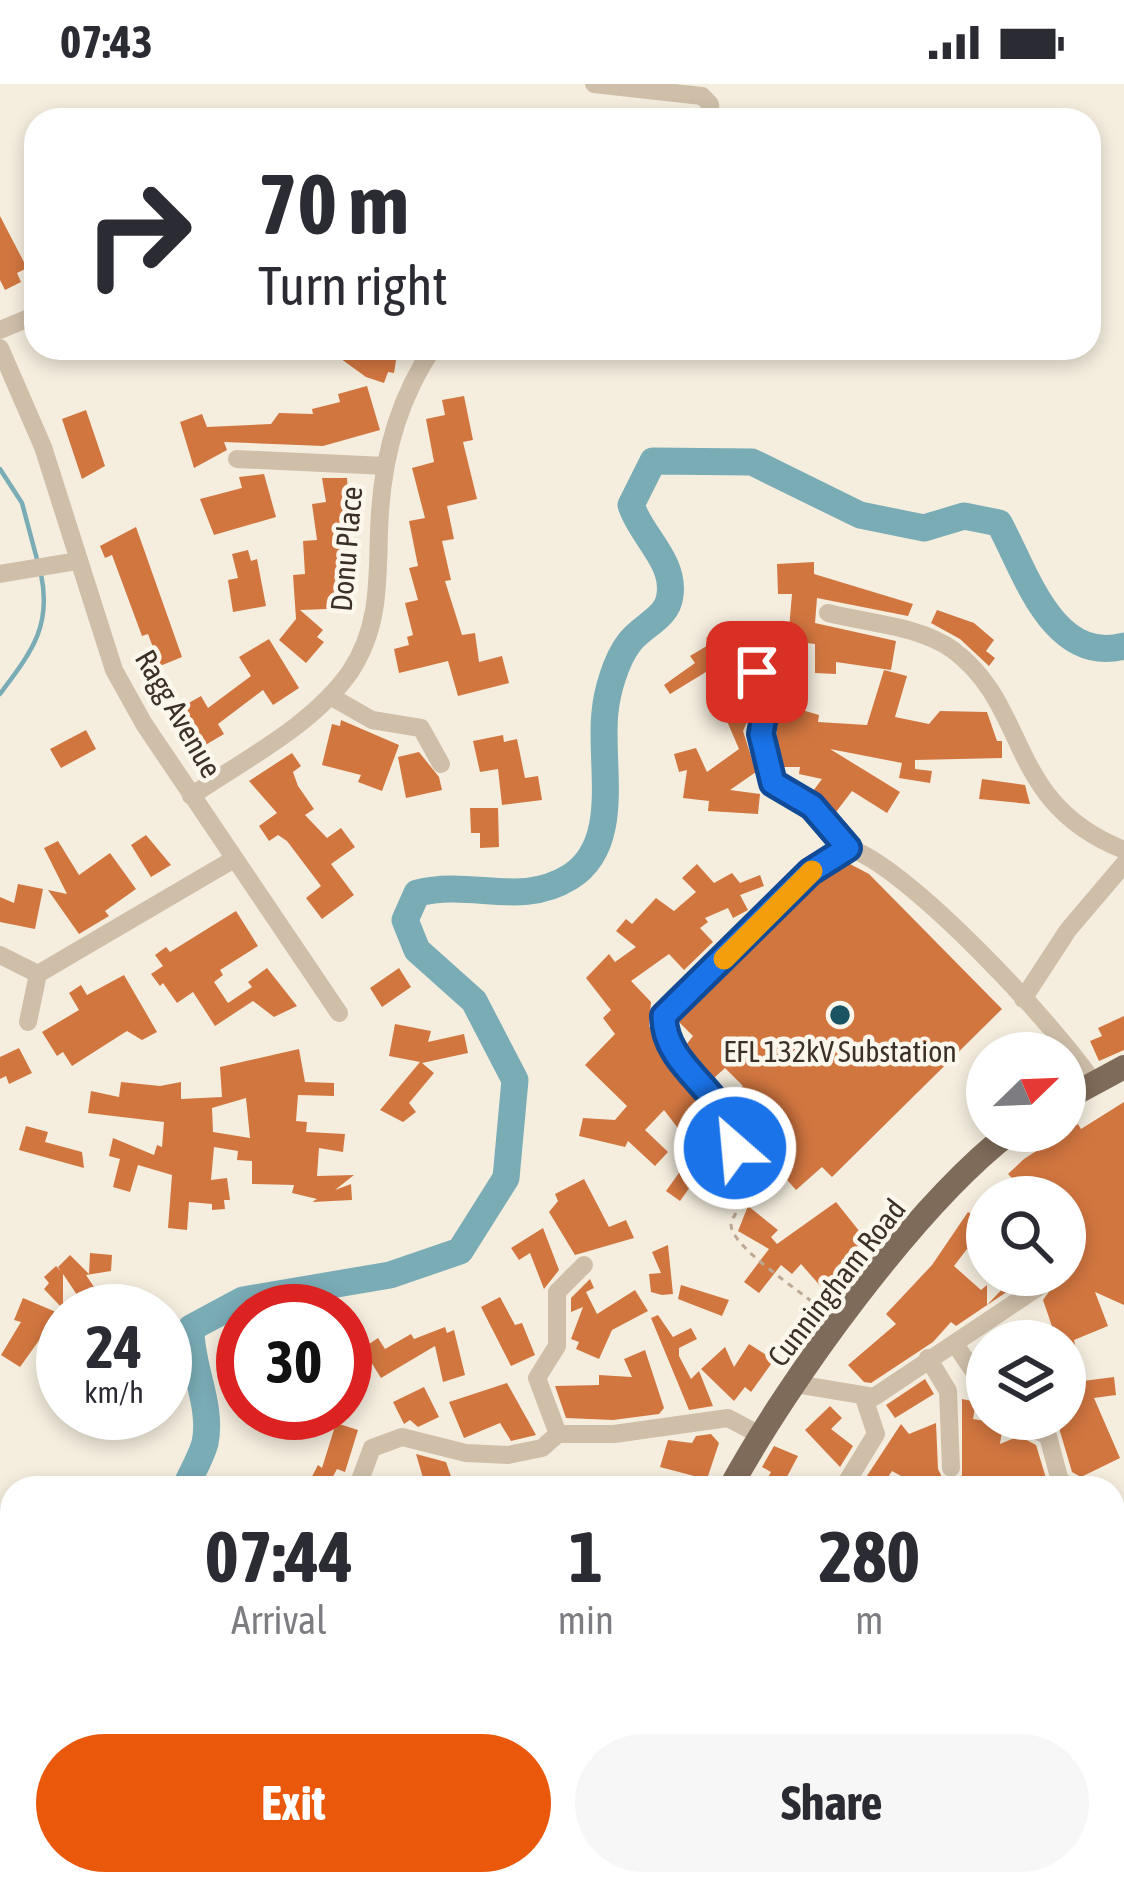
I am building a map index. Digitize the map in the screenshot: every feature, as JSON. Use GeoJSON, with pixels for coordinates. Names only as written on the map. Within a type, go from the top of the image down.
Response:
{"type":"FeatureCollection","features":[{"type":"Feature","properties":{"kind":"main road"},"geometry":{"type":"LineString","coordinates":[[1086,1088],[1124,1067]]}},
{"type":"Feature","properties":{"kind":"main road","name":"Cunningham Road"},"geometry":{"type":"LineString","coordinates":[[737,1476],[838,1326],[956,1182],[989,1152]]}},
{"type":"Feature","properties":{"kind":"street"},"geometry":{"type":"LineString","coordinates":[[594,84],[607,89],[662,87],[702,96],[710,108]]}},
{"type":"Feature","properties":{"kind":"street","name":"Ragg Avenue"},"geometry":{"type":"LineString","coordinates":[[0,348],[43,447],[115,670],[191,796],[339,1013]]}},
{"type":"Feature","properties":{"kind":"street","name":"Donu Place"},"geometry":{"type":"LineString","coordinates":[[191,796],[329,697],[350,670],[374,622],[389,440],[406,393],[426,360]]}},
{"type":"Feature","properties":{"kind":"street"},"geometry":{"type":"LineString","coordinates":[[237,459],[385,466]]}},
{"type":"Feature","properties":{"kind":"street"},"geometry":{"type":"LineString","coordinates":[[0,574],[77,561]]}},
{"type":"Feature","properties":{"kind":"street"},"geometry":{"type":"LineString","coordinates":[[828,614],[950,648],[983,686],[1048,800],[1096,839],[1124,850]]}},
{"type":"Feature","properties":{"kind":"street"},"geometry":{"type":"LineString","coordinates":[[757,672],[767,700],[761,734],[773,783],[812,806],[848,848],[865,852],[904,880],[1064,1040],[1094,1084]]}},
{"type":"Feature","properties":{"kind":"street"},"geometry":{"type":"LineString","coordinates":[[329,697],[371,720],[421,728],[441,764]]}},
{"type":"Feature","properties":{"kind":"street"},"geometry":{"type":"LineString","coordinates":[[735,1148],[731,1124],[678,1056],[664,1016],[810,872],[848,848]]}},
{"type":"Feature","properties":{"kind":"street"},"geometry":{"type":"LineString","coordinates":[[28,1022],[38,974],[234,860]]}},
{"type":"Feature","properties":{"kind":"street"},"geometry":{"type":"LineString","coordinates":[[1023,999],[1068,930],[1124,864]]}},
{"type":"Feature","properties":{"kind":"street"},"geometry":{"type":"LineString","coordinates":[[0,955],[38,974]]}},
{"type":"Feature","properties":{"kind":"street"},"geometry":{"type":"LineString","coordinates":[[558,1434],[537,1378],[557,1346],[557,1292],[584,1265]]}},
{"type":"Feature","properties":{"kind":"street"},"geometry":{"type":"LineString","coordinates":[[796,1384],[864,1398],[878,1395],[1026,1296]]}},
{"type":"Feature","properties":{"kind":"street"},"geometry":{"type":"LineString","coordinates":[[956,1344],[966,1359]]}},
{"type":"Feature","properties":{"kind":"street"},"geometry":{"type":"LineString","coordinates":[[928,1358],[948,1391],[951,1468]]}},
{"type":"Feature","properties":{"kind":"street"},"geometry":{"type":"LineString","coordinates":[[850,1476],[876,1434],[877,1424],[864,1398]]}},
{"type":"Feature","properties":{"kind":"street"},"geometry":{"type":"LineString","coordinates":[[362,1476],[372,1448],[402,1436],[485,1456],[532,1452],[558,1434],[614,1434],[728,1418],[761,1436]]}},
{"type":"Feature","properties":{"kind":"street"},"geometry":{"type":"LineString","coordinates":[[1049,1440],[1059,1476]]}},
{"type":"Feature","properties":{"kind":"path"},"geometry":{"type":"LineString","coordinates":[[698,1192],[719,1185],[740,1187],[742,1207],[731,1225],[748,1254],[790,1279],[838,1326]]}},
{"type":"Feature","properties":{"kind":"building"},"geometry":{"type":"Polygon","coordinates":[[[0,216],[24,270],[17,273],[21,282],[5,290],[0,280],[0,216]]]}},
{"type":"Feature","properties":{"kind":"building"},"geometry":{"type":"Polygon","coordinates":[[[343,360],[396,360],[394,373],[388,372],[384,383],[343,360]]]}},
{"type":"Feature","properties":{"kind":"building"},"geometry":{"type":"Polygon","coordinates":[[[367,386],[380,430],[323,446],[224,442],[227,450],[194,468],[180,422],[202,414],[207,427],[271,424],[279,413],[313,414],[312,409],[340,402],[338,394],[367,386]]]}},
{"type":"Feature","properties":{"kind":"building"},"geometry":{"type":"Polygon","coordinates":[[[464,396],[473,440],[463,442],[477,499],[447,506],[454,539],[442,541],[451,580],[445,581],[462,635],[475,633],[479,662],[502,656],[509,683],[458,696],[448,661],[399,673],[394,649],[409,645],[407,637],[413,635],[405,603],[418,600],[409,568],[418,566],[409,521],[425,518],[412,468],[434,462],[426,419],[445,415],[442,400],[464,396]]]}},
{"type":"Feature","properties":{"kind":"building"},"geometry":{"type":"Polygon","coordinates":[[[86,410],[105,466],[82,479],[62,419],[86,410]]]}},
{"type":"Feature","properties":{"kind":"building"},"geometry":{"type":"Polygon","coordinates":[[[264,474],[276,517],[214,535],[200,499],[242,488],[239,477],[264,474]]]}},
{"type":"Feature","properties":{"kind":"building"},"geometry":{"type":"Polygon","coordinates":[[[322,478],[347,478],[355,608],[300,610],[323,630],[317,637],[324,642],[306,663],[279,640],[296,619],[293,575],[305,574],[303,541],[317,540],[312,504],[326,502],[322,478]]]}},
{"type":"Feature","properties":{"kind":"building"},"geometry":{"type":"Polygon","coordinates":[[[136,527],[182,657],[160,666],[148,634],[142,636],[112,555],[105,558],[100,546],[136,527]]]}},
{"type":"Feature","properties":{"kind":"building"},"geometry":{"type":"Polygon","coordinates":[[[248,550],[251,561],[257,559],[266,606],[233,612],[228,580],[238,578],[232,554],[248,550]]]}},
{"type":"Feature","properties":{"kind":"building"},"geometry":{"type":"Polygon","coordinates":[[[814,562],[814,574],[913,604],[908,616],[817,598],[815,623],[896,641],[891,670],[836,662],[836,674],[815,673],[815,644],[788,641],[792,594],[778,594],[777,564],[814,562]]]}},
{"type":"Feature","properties":{"kind":"building"},"geometry":{"type":"Polygon","coordinates":[[[937,610],[974,623],[994,640],[986,651],[995,658],[989,666],[960,639],[931,623],[937,610]]]}},
{"type":"Feature","properties":{"kind":"building"},"geometry":{"type":"Polygon","coordinates":[[[716,631],[732,656],[670,694],[664,685],[695,663],[690,656],[710,644],[706,638],[716,631]]]}},
{"type":"Feature","properties":{"kind":"building"},"geometry":{"type":"Polygon","coordinates":[[[269,639],[299,688],[273,705],[263,690],[218,724],[224,734],[202,747],[180,708],[201,696],[208,708],[251,676],[239,657],[269,639]]]}},
{"type":"Feature","properties":{"kind":"building"},"geometry":{"type":"Polygon","coordinates":[[[786,667],[800,671],[789,706],[819,715],[818,722],[867,725],[884,670],[907,676],[895,717],[929,724],[940,711],[987,712],[997,741],[1002,741],[1002,758],[915,760],[915,769],[932,771],[930,783],[899,778],[902,763],[830,749],[900,792],[887,813],[852,791],[836,812],[813,791],[822,779],[799,774],[800,767],[783,767],[776,736],[786,667]]]}},
{"type":"Feature","properties":{"kind":"building"},"geometry":{"type":"Polygon","coordinates":[[[745,680],[751,713],[743,731],[756,772],[730,790],[760,794],[758,814],[708,811],[709,801],[683,798],[687,770],[679,772],[674,754],[696,748],[707,772],[739,749],[723,712],[727,709],[733,717],[722,688],[745,680]]]}},
{"type":"Feature","properties":{"kind":"building"},"geometry":{"type":"Polygon","coordinates":[[[341,720],[399,745],[382,791],[358,782],[361,775],[322,765],[332,724],[340,726],[341,720]]]}},
{"type":"Feature","properties":{"kind":"building"},"geometry":{"type":"Polygon","coordinates":[[[86,730],[96,749],[61,768],[50,749],[86,730]]]}},
{"type":"Feature","properties":{"kind":"building"},"geometry":{"type":"Polygon","coordinates":[[[503,735],[504,742],[517,739],[525,778],[538,776],[542,800],[502,805],[498,769],[480,772],[473,741],[503,735]]]}},
{"type":"Feature","properties":{"kind":"building"},"geometry":{"type":"Polygon","coordinates":[[[419,752],[439,777],[442,790],[406,798],[398,757],[419,752]]]}},
{"type":"Feature","properties":{"kind":"building"},"geometry":{"type":"Polygon","coordinates":[[[292,753],[301,766],[293,772],[298,786],[314,809],[305,815],[327,838],[341,828],[355,847],[331,864],[354,895],[322,919],[306,898],[321,886],[287,841],[278,835],[269,841],[259,826],[277,813],[249,781],[292,753]]]}},
{"type":"Feature","properties":{"kind":"building"},"geometry":{"type":"Polygon","coordinates":[[[982,779],[1025,785],[1030,804],[979,799],[982,779]]]}},
{"type":"Feature","properties":{"kind":"building"},"geometry":{"type":"Polygon","coordinates":[[[470,808],[498,808],[499,847],[480,848],[480,833],[471,833],[470,808]]]}},
{"type":"Feature","properties":{"kind":"building"},"geometry":{"type":"Polygon","coordinates":[[[146,835],[171,865],[151,877],[131,845],[146,835]]]}},
{"type":"Feature","properties":{"kind":"building"},"geometry":{"type":"Polygon","coordinates":[[[58,841],[79,875],[110,853],[136,889],[105,911],[109,916],[79,934],[48,890],[67,894],[44,848],[58,841]]]}},
{"type":"Feature","properties":{"kind":"building","name":"EFL 132kV Substation"},"geometry":{"type":"Polygon","coordinates":[[[848,863],[869,874],[1002,1009],[979,1032],[966,1032],[966,1045],[832,1177],[822,1167],[796,1190],[780,1172],[758,1197],[728,1171],[748,1150],[765,1165],[794,1139],[767,1111],[746,1131],[730,1098],[743,1086],[725,1068],[714,1078],[686,1045],[693,1036],[679,1022],[822,880],[848,863]]]}},
{"type":"Feature","properties":{"kind":"building"},"geometry":{"type":"Polygon","coordinates":[[[697,864],[714,883],[732,873],[740,883],[760,875],[764,886],[740,895],[748,910],[733,918],[728,908],[705,918],[708,922],[700,928],[713,942],[684,970],[669,954],[631,981],[651,1002],[649,1026],[663,1059],[707,1112],[684,1136],[664,1110],[645,1130],[668,1152],[655,1166],[628,1141],[625,1147],[579,1136],[583,1118],[615,1120],[627,1106],[585,1065],[615,1034],[603,1018],[611,1010],[586,978],[609,954],[615,962],[636,947],[616,931],[626,919],[632,924],[656,898],[674,911],[696,892],[682,878],[697,864]]]}},
{"type":"Feature","properties":{"kind":"building"},"geometry":{"type":"Polygon","coordinates":[[[18,884],[43,889],[35,929],[0,922],[0,897],[14,903],[18,884]]]}},
{"type":"Feature","properties":{"kind":"building"},"geometry":{"type":"Polygon","coordinates":[[[236,911],[258,946],[220,970],[223,975],[214,982],[228,1003],[252,987],[248,982],[267,968],[297,1006],[274,1017],[253,1001],[215,1026],[193,992],[177,1003],[151,974],[163,966],[155,955],[166,947],[170,952],[236,911]]]}},
{"type":"Feature","properties":{"kind":"building"},"geometry":{"type":"Polygon","coordinates":[[[399,968],[411,987],[382,1007],[370,988],[399,968]]]}},
{"type":"Feature","properties":{"kind":"building"},"geometry":{"type":"Polygon","coordinates":[[[124,975],[157,1032],[142,1040],[127,1031],[72,1066],[63,1052],[57,1056],[42,1032],[79,1010],[69,993],[81,985],[87,995],[124,975]]]}},
{"type":"Feature","properties":{"kind":"building"},"geometry":{"type":"Polygon","coordinates":[[[1124,1016],[1124,1050],[1099,1061],[1090,1041],[1102,1036],[1098,1028],[1124,1016]]]}},
{"type":"Feature","properties":{"kind":"building"},"geometry":{"type":"Polygon","coordinates":[[[395,1024],[431,1031],[428,1042],[464,1034],[468,1053],[422,1063],[434,1073],[409,1103],[416,1112],[403,1122],[380,1110],[420,1062],[389,1056],[395,1024]]]}},
{"type":"Feature","properties":{"kind":"building"},"geometry":{"type":"Polygon","coordinates":[[[19,1048],[32,1073],[9,1084],[6,1076],[0,1079],[0,1057],[19,1048]]]}},
{"type":"Feature","properties":{"kind":"building"},"geometry":{"type":"Polygon","coordinates":[[[299,1049],[305,1082],[334,1083],[334,1096],[298,1095],[296,1121],[307,1122],[306,1132],[345,1134],[343,1152],[319,1148],[317,1176],[354,1175],[335,1190],[351,1184],[352,1200],[312,1202],[317,1199],[292,1193],[294,1185],[252,1184],[252,1161],[237,1160],[238,1151],[214,1147],[211,1180],[227,1178],[230,1200],[224,1200],[225,1209],[212,1210],[212,1204],[189,1202],[187,1230],[168,1228],[172,1175],[138,1165],[130,1192],[113,1187],[120,1159],[109,1156],[113,1138],[154,1155],[157,1145],[162,1147],[164,1122],[88,1113],[91,1091],[119,1097],[121,1082],[160,1086],[181,1082],[181,1099],[222,1097],[220,1067],[299,1049]],[[246,1098],[212,1108],[213,1132],[250,1138],[246,1098]]]}},
{"type":"Feature","properties":{"kind":"building"},"geometry":{"type":"Polygon","coordinates":[[[1124,1102],[1124,1305],[1095,1292],[1108,1326],[1086,1335],[1086,1320],[1050,1320],[1046,1296],[1086,1296],[1086,1176],[1010,1176],[1035,1152],[1086,1152],[1086,1126],[1124,1102]]]}},
{"type":"Feature","properties":{"kind":"building"},"geometry":{"type":"Polygon","coordinates":[[[714,1124],[719,1134],[706,1144],[728,1169],[711,1185],[700,1173],[680,1201],[666,1191],[714,1124]]]}},
{"type":"Feature","properties":{"kind":"building"},"geometry":{"type":"Polygon","coordinates":[[[26,1126],[48,1132],[45,1142],[82,1152],[84,1168],[19,1150],[26,1126]]]}},
{"type":"Feature","properties":{"kind":"building"},"geometry":{"type":"Polygon","coordinates":[[[584,1179],[609,1227],[626,1220],[634,1238],[575,1255],[549,1212],[558,1201],[555,1194],[584,1179]]]}},
{"type":"Feature","properties":{"kind":"building"},"geometry":{"type":"Polygon","coordinates":[[[836,1202],[860,1232],[854,1238],[860,1244],[839,1265],[844,1270],[823,1289],[801,1264],[792,1274],[781,1265],[759,1293],[744,1282],[769,1249],[738,1231],[748,1206],[778,1230],[771,1237],[777,1244],[836,1202]]]}},
{"type":"Feature","properties":{"kind":"building"},"geometry":{"type":"Polygon","coordinates":[[[966,1215],[966,1250],[954,1266],[966,1277],[966,1296],[987,1296],[987,1305],[1001,1296],[956,1326],[951,1322],[933,1342],[871,1383],[864,1382],[848,1365],[896,1324],[886,1314],[932,1265],[966,1215]]]}},
{"type":"Feature","properties":{"kind":"building"},"geometry":{"type":"Polygon","coordinates":[[[543,1228],[559,1270],[544,1289],[530,1253],[519,1260],[511,1248],[543,1228]]]}},
{"type":"Feature","properties":{"kind":"building"},"geometry":{"type":"Polygon","coordinates":[[[668,1245],[673,1294],[662,1295],[651,1292],[649,1274],[661,1273],[652,1252],[668,1245]]]}},
{"type":"Feature","properties":{"kind":"building"},"geometry":{"type":"Polygon","coordinates":[[[90,1253],[112,1255],[111,1271],[86,1275],[92,1284],[70,1284],[63,1274],[63,1284],[48,1284],[44,1277],[56,1266],[61,1271],[58,1267],[70,1255],[89,1274],[90,1253]]]}},
{"type":"Feature","properties":{"kind":"building"},"geometry":{"type":"Polygon","coordinates":[[[590,1279],[594,1288],[586,1292],[597,1314],[635,1290],[648,1311],[612,1330],[599,1359],[576,1349],[579,1342],[571,1339],[583,1307],[571,1312],[571,1298],[590,1279]]]}},
{"type":"Feature","properties":{"kind":"building"},"geometry":{"type":"Polygon","coordinates":[[[681,1285],[729,1300],[722,1316],[678,1299],[681,1285]]]}},
{"type":"Feature","properties":{"kind":"building"},"geometry":{"type":"Polygon","coordinates":[[[500,1297],[515,1325],[522,1323],[535,1355],[511,1366],[481,1307],[500,1297]]]}},
{"type":"Feature","properties":{"kind":"building"},"geometry":{"type":"Polygon","coordinates":[[[23,1298],[36,1304],[36,1345],[20,1367],[1,1355],[21,1322],[14,1320],[23,1298]]]}},
{"type":"Feature","properties":{"kind":"building"},"geometry":{"type":"Polygon","coordinates":[[[658,1315],[673,1337],[691,1328],[697,1339],[679,1348],[679,1356],[691,1379],[699,1371],[713,1406],[689,1410],[651,1318],[658,1315]]]}},
{"type":"Feature","properties":{"kind":"building"},"geometry":{"type":"Polygon","coordinates":[[[445,1327],[447,1333],[454,1330],[465,1375],[443,1382],[435,1346],[381,1378],[372,1364],[372,1342],[378,1338],[385,1349],[411,1334],[414,1339],[445,1327]]]}},
{"type":"Feature","properties":{"kind":"building"},"geometry":{"type":"Polygon","coordinates":[[[749,1344],[774,1360],[751,1392],[745,1387],[734,1401],[701,1369],[725,1347],[734,1367],[749,1344]]]}},
{"type":"Feature","properties":{"kind":"building"},"geometry":{"type":"Polygon","coordinates":[[[645,1350],[664,1408],[659,1414],[613,1420],[566,1418],[555,1386],[599,1385],[599,1375],[632,1377],[624,1359],[645,1350]]]}},
{"type":"Feature","properties":{"kind":"building"},"geometry":{"type":"Polygon","coordinates":[[[1114,1377],[1116,1395],[1094,1398],[1120,1458],[1083,1476],[1072,1472],[1063,1440],[1086,1440],[1086,1381],[1114,1377]]]}},
{"type":"Feature","properties":{"kind":"building"},"geometry":{"type":"Polygon","coordinates":[[[925,1379],[934,1394],[895,1418],[886,1405],[925,1379]]]}},
{"type":"Feature","properties":{"kind":"building"},"geometry":{"type":"Polygon","coordinates":[[[507,1383],[536,1435],[511,1441],[500,1423],[464,1438],[449,1402],[507,1383]]]}},
{"type":"Feature","properties":{"kind":"building"},"geometry":{"type":"Polygon","coordinates":[[[424,1387],[439,1417],[418,1427],[410,1420],[404,1424],[393,1402],[424,1387]]]}},
{"type":"Feature","properties":{"kind":"building"},"geometry":{"type":"Polygon","coordinates":[[[962,1399],[966,1400],[966,1440],[1001,1440],[1000,1444],[1027,1440],[1036,1445],[1045,1476],[962,1476],[962,1399]]]}},
{"type":"Feature","properties":{"kind":"building"},"geometry":{"type":"Polygon","coordinates":[[[830,1406],[842,1418],[831,1429],[853,1446],[840,1467],[805,1430],[830,1406]]]}},
{"type":"Feature","properties":{"kind":"building"},"geometry":{"type":"Polygon","coordinates":[[[936,1423],[942,1476],[901,1476],[892,1471],[889,1476],[867,1476],[901,1424],[909,1434],[936,1423]]]}},
{"type":"Feature","properties":{"kind":"building"},"geometry":{"type":"Polygon","coordinates":[[[711,1434],[719,1443],[708,1476],[660,1467],[668,1440],[692,1443],[696,1436],[711,1434]]]}},
{"type":"Feature","properties":{"kind":"building"},"geometry":{"type":"Polygon","coordinates":[[[331,1440],[355,1440],[345,1472],[337,1469],[333,1476],[312,1476],[318,1465],[322,1468],[331,1440]]]}},
{"type":"Feature","properties":{"kind":"building"},"geometry":{"type":"Polygon","coordinates":[[[774,1446],[798,1456],[787,1476],[769,1476],[771,1472],[762,1467],[774,1446]]]}},
{"type":"Feature","properties":{"kind":"building"},"geometry":{"type":"Polygon","coordinates":[[[416,1454],[446,1462],[451,1476],[422,1476],[416,1454]]]}},
{"type":"Feature","properties":{"kind":"waterway"},"geometry":{"type":"LineString","coordinates":[[191,1476],[207,1429],[191,1328],[243,1300],[390,1275],[460,1251],[506,1178],[515,1080],[474,1001],[417,950],[405,920],[417,893],[514,892],[551,886],[586,863],[597,844],[605,801],[604,732],[610,685],[624,650],[659,616],[670,595],[667,571],[631,505],[653,461],[752,462],[860,515],[924,528],[964,516],[999,523],[1031,588],[1060,628],[1099,648],[1124,646]]}},
{"type":"Feature","properties":{"kind":"waterway"},"geometry":{"type":"LineString","coordinates":[[0,469],[22,503],[38,563]]}},
{"type":"Feature","properties":{"kind":"waterway"},"geometry":{"type":"LineString","coordinates":[[0,694],[29,652],[41,624],[41,574]]}},
{"type":"Feature","properties":{"kind":"slow traffic"},"geometry":{"type":"LineString","coordinates":[[724,959],[812,871]]}},
{"type":"Feature","properties":{"kind":"place","name":"EFL 132kV Substation"},"geometry":{"type":"Point","coordinates":[840,1015]}},
{"type":"Feature","properties":{"kind":"route"},"geometry":{"type":"LineString","coordinates":[[735,1148],[731,1124],[678,1056],[664,1016],[810,872],[848,848],[812,806],[773,783],[761,734],[767,700],[757,672]]}}]}
